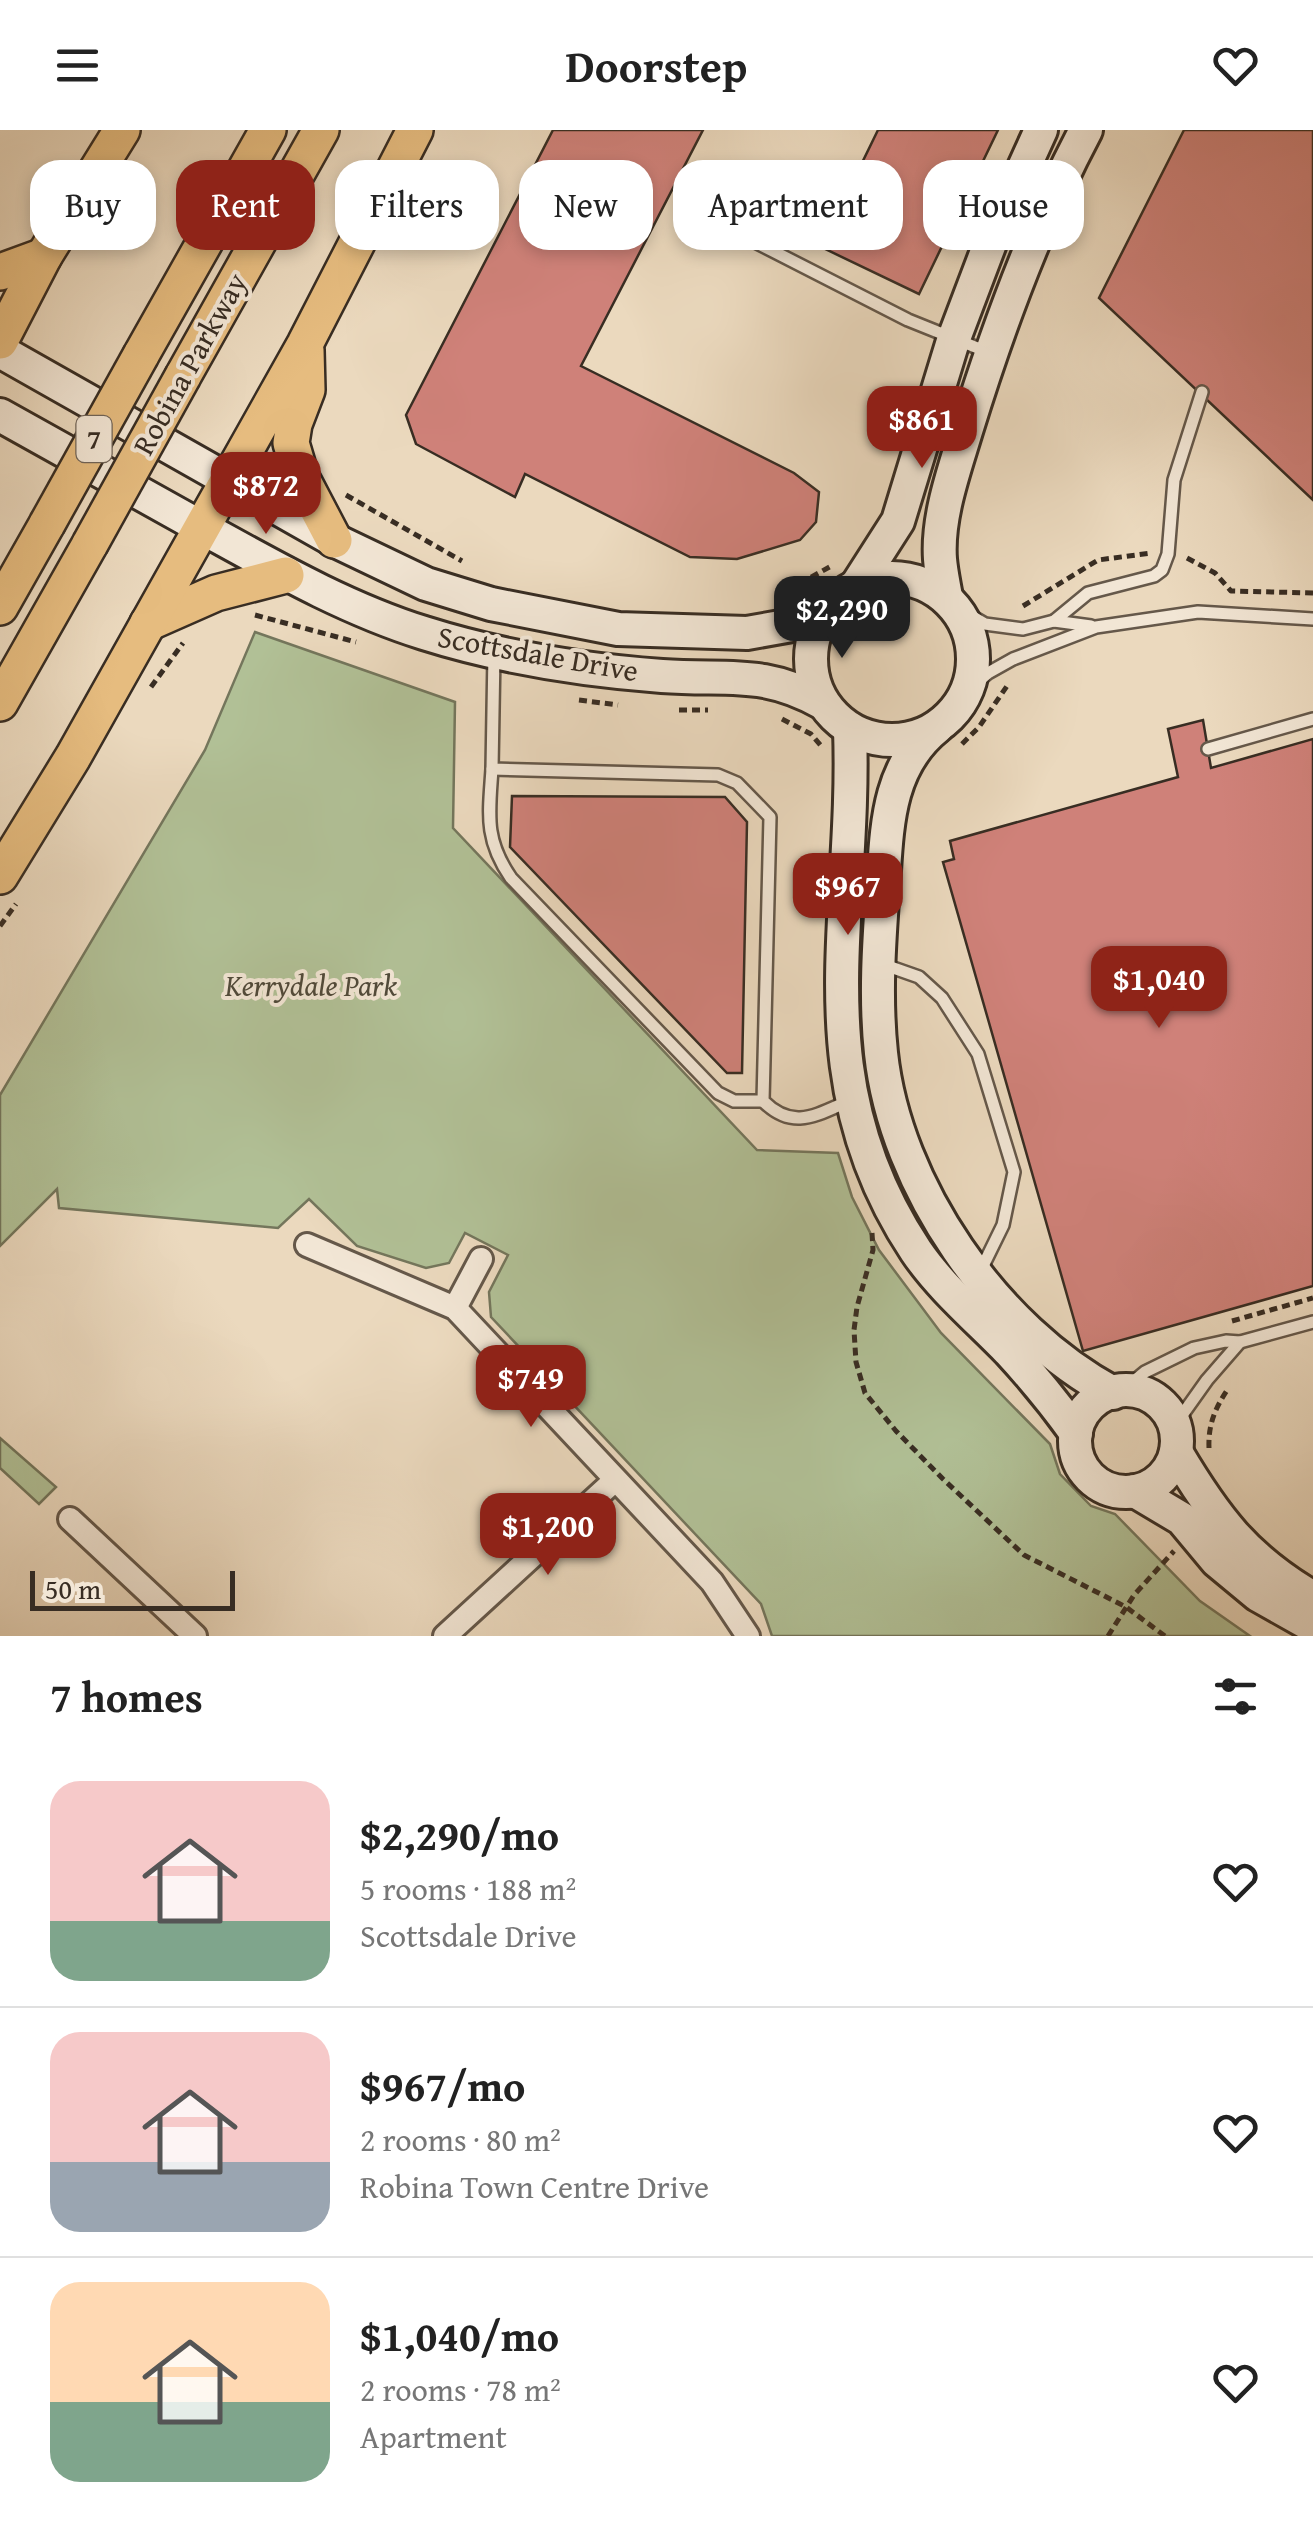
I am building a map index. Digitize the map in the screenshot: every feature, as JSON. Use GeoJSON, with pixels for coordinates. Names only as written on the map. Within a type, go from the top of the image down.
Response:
{"type":"FeatureCollection","features":[{"type":"Feature","properties":{"kind":"main road"},"geometry":{"type":"LineString","coordinates":[[0,341],[44,256],[122,130]]}},
{"type":"Feature","properties":{"kind":"main road","name":"Robina Parkway"},"geometry":{"type":"LineString","coordinates":[[0,607],[268,130]]}},
{"type":"Feature","properties":{"kind":"main road","name":"Robina Parkway"},"geometry":{"type":"LineString","coordinates":[[0,703],[321,130]]}},
{"type":"Feature","properties":{"kind":"main road"},"geometry":{"type":"LineString","coordinates":[[0,876],[65,772],[306,344],[414,130]]}},
{"type":"Feature","properties":{"kind":"main road"},"geometry":{"type":"LineString","coordinates":[[0,272],[44,256]]}},
{"type":"Feature","properties":{"kind":"main road"},"geometry":{"type":"LineString","coordinates":[[306,344],[307,390],[291,443],[300,478],[334,540]]}},
{"type":"Feature","properties":{"kind":"main road"},"geometry":{"type":"LineString","coordinates":[[148,623],[216,593],[286,575]]}},
{"type":"Feature","properties":{"kind":"street"},"geometry":{"type":"LineString","coordinates":[[947,737],[894,740],[871,737],[850,728],[824,703],[814,684],[810,662],[813,640],[846,574],[898,521],[953,341],[992,238],[1042,130]]}},
{"type":"Feature","properties":{"kind":"street"},"geometry":{"type":"LineString","coordinates":[[951,602],[940,558],[952,477],[990,353],[1052,194],[1086,130]]}},
{"type":"Feature","properties":{"kind":"street","name":"Scottsdale Drive"},"geometry":{"type":"LineString","coordinates":[[0,351],[334,540],[426,584],[554,619],[618,629],[747,633],[820,620]]}},
{"type":"Feature","properties":{"kind":"street","name":"Scottsdale Drive"},"geometry":{"type":"LineString","coordinates":[[0,415],[286,575],[424,634],[494,652],[588,668],[784,683],[824,703]]}},
{"type":"Feature","properties":{"kind":"street"},"geometry":{"type":"LineString","coordinates":[[846,574],[903,578],[926,584],[951,602],[968,626],[974,668],[947,737]]}},
{"type":"Feature","properties":{"kind":"street"},"geometry":{"type":"LineString","coordinates":[[850,728],[852,769],[840,970],[841,1023],[858,1129],[880,1188],[917,1252],[1034,1379],[1076,1433],[1081,1464],[1090,1478],[1119,1492],[1135,1491],[1162,1478],[1176,1438]]}},
{"type":"Feature","properties":{"kind":"street"},"geometry":{"type":"LineString","coordinates":[[947,737],[922,739],[909,756],[893,789],[888,819],[878,1022],[886,1088],[915,1177],[978,1275],[1045,1344],[1081,1376],[1117,1392],[1148,1395],[1160,1403],[1201,1495],[1234,1536],[1273,1574],[1313,1598]]}},
{"type":"Feature","properties":{"kind":"street"},"geometry":{"type":"LineString","coordinates":[[306,1245],[455,1308],[712,1582],[748,1636]]}},
{"type":"Feature","properties":{"kind":"street"},"geometry":{"type":"LineString","coordinates":[[455,1308],[481,1260]]}},
{"type":"Feature","properties":{"kind":"street"},"geometry":{"type":"LineString","coordinates":[[1076,1433],[1088,1408],[1117,1392]]}},
{"type":"Feature","properties":{"kind":"street"},"geometry":{"type":"LineString","coordinates":[[445,1636],[614,1481]]}},
{"type":"Feature","properties":{"kind":"street"},"geometry":{"type":"LineString","coordinates":[[1135,1491],[1182,1520],[1217,1561],[1258,1596],[1313,1626]]}},
{"type":"Feature","properties":{"kind":"street"},"geometry":{"type":"LineString","coordinates":[[70,1520],[194,1636]]}},
{"type":"Feature","properties":{"kind":"lane"},"geometry":{"type":"LineString","coordinates":[[772,250],[953,341],[990,353]]}},
{"type":"Feature","properties":{"kind":"lane"},"geometry":{"type":"LineString","coordinates":[[1054,622],[1088,593],[1154,576],[1162,570],[1168,554],[1174,480],[1202,392]]}},
{"type":"Feature","properties":{"kind":"lane"},"geometry":{"type":"LineString","coordinates":[[951,602],[984,624],[1023,629],[1054,622],[1096,627]]}},
{"type":"Feature","properties":{"kind":"lane"},"geometry":{"type":"LineString","coordinates":[[968,690],[1013,659],[1096,627],[1198,612],[1313,618]]}},
{"type":"Feature","properties":{"kind":"lane"},"geometry":{"type":"LineString","coordinates":[[494,652],[488,829],[511,878],[718,1093],[734,1101],[764,1101]]}},
{"type":"Feature","properties":{"kind":"lane"},"geometry":{"type":"LineString","coordinates":[[1208,749],[1313,719]]}},
{"type":"Feature","properties":{"kind":"lane"},"geometry":{"type":"LineString","coordinates":[[492,769],[718,775],[738,783],[770,818],[771,828],[764,1101],[778,1116],[800,1119],[886,1088]]}},
{"type":"Feature","properties":{"kind":"lane"},"geometry":{"type":"LineString","coordinates":[[878,963],[918,977],[942,998],[978,1054],[1014,1172],[1003,1225],[978,1275]]}},
{"type":"Feature","properties":{"kind":"lane"},"geometry":{"type":"LineString","coordinates":[[1117,1392],[1145,1372],[1194,1348],[1240,1342],[1313,1322]]}},
{"type":"Feature","properties":{"kind":"lane"},"geometry":{"type":"LineString","coordinates":[[1176,1438],[1207,1380],[1240,1342]]}},
{"type":"Feature","properties":{"kind":"path"},"geometry":{"type":"LineString","coordinates":[[339,488],[394,525],[465,562]]}},
{"type":"Feature","properties":{"kind":"path"},"geometry":{"type":"LineString","coordinates":[[772,598],[846,574]]}},
{"type":"Feature","properties":{"kind":"path"},"geometry":{"type":"LineString","coordinates":[[947,737],[979,727],[1008,684],[1018,678]]}},
{"type":"Feature","properties":{"kind":"path"},"geometry":{"type":"LineString","coordinates":[[1219,1325],[1313,1298]]}},
{"type":"Feature","properties":{"kind":"path"},"geometry":{"type":"LineString","coordinates":[[1210,1454],[1208,1432],[1230,1386]]}},
{"type":"Feature","properties":{"kind":"path"},"geometry":{"type":"LineString","coordinates":[[1108,1636],[1134,1594],[1180,1546]]}},
{"type":"Feature","properties":{"kind":"green space","name":"Kerrydale Park"},"geometry":{"type":"Polygon","coordinates":[[[255,632],[455,702],[453,828],[757,1150],[838,1153],[852,1197],[879,1250],[941,1333],[1050,1444],[1060,1474],[1091,1506],[1115,1514],[1200,1601],[1250,1636],[772,1636],[761,1604],[491,1317],[489,1292],[508,1255],[465,1233],[449,1263],[426,1268],[357,1246],[309,1199],[278,1228],[59,1208],[57,1189],[0,1246],[0,1095],[205,750],[255,632]]]}},
{"type":"Feature","properties":{"kind":"green space"},"geometry":{"type":"Polygon","coordinates":[[[0,1438],[56,1487],[39,1504],[0,1468],[0,1438]]]}},
{"type":"Feature","properties":{"kind":"building"},"geometry":{"type":"Polygon","coordinates":[[[553,130],[703,130],[687,160],[673,160],[673,188],[653,227],[653,160],[538,160],[553,130]]]}},
{"type":"Feature","properties":{"kind":"building"},"geometry":{"type":"Polygon","coordinates":[[[878,130],[998,130],[984,160],[923,160],[923,250],[940,250],[919,294],[827,250],[903,250],[903,160],[863,160],[878,130]]]}},
{"type":"Feature","properties":{"kind":"building"},"geometry":{"type":"Polygon","coordinates":[[[1184,130],[1313,130],[1313,500],[1099,298],[1184,130]]]}},
{"type":"Feature","properties":{"kind":"building"},"geometry":{"type":"Polygon","coordinates":[[[519,196],[519,250],[641,250],[581,366],[794,473],[819,492],[816,522],[800,540],[737,559],[690,557],[525,474],[515,497],[416,444],[406,415],[491,250],[499,250],[499,235],[519,196]]]}},
{"type":"Feature","properties":{"kind":"building"},"geometry":{"type":"Polygon","coordinates":[[[1203,720],[1211,768],[1313,739],[1313,1286],[1083,1351],[943,862],[954,859],[950,841],[1178,777],[1168,729],[1203,720]]]}},
{"type":"Feature","properties":{"kind":"building"},"geometry":{"type":"Polygon","coordinates":[[[512,796],[725,797],[747,822],[742,1073],[727,1073],[510,847],[512,796]]]}}]}
